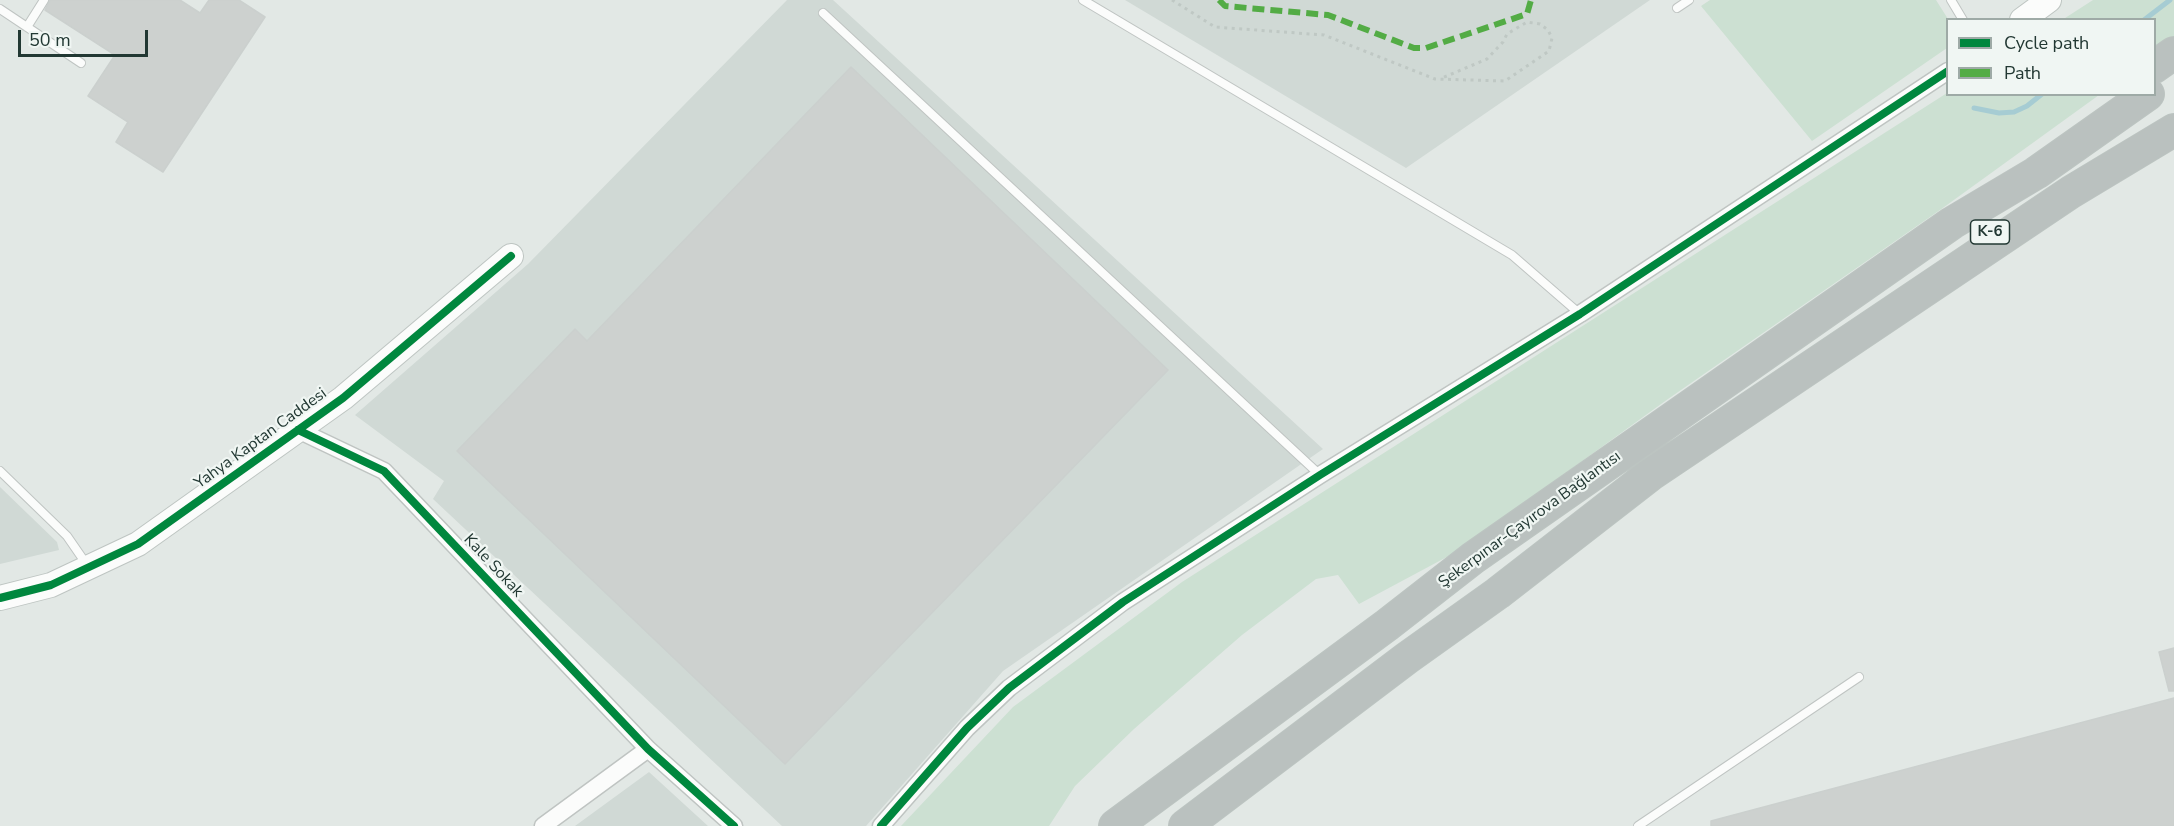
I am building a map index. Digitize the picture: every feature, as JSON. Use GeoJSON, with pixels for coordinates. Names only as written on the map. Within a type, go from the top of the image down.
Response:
{"type":"FeatureCollection","features":[{"type":"Feature","properties":{"kind":"highway"},"geometry":{"type":"LineString","coordinates":[[2156,66],[2174,53]]}},
{"type":"Feature","properties":{"kind":"highway"},"geometry":{"type":"LineString","coordinates":[[2156,89],[2174,76]]}},
{"type":"Feature","properties":{"kind":"highway","name":"K-6"},"geometry":{"type":"LineString","coordinates":[[1952,223],[2053,140],[2113,96]]}},
{"type":"Feature","properties":{"kind":"highway","name":"K-6"},"geometry":{"type":"LineString","coordinates":[[1952,223],[2036,173],[2145,96]]}},
{"type":"Feature","properties":{"kind":"highway","name":"K-6"},"geometry":{"type":"LineString","coordinates":[[1812,365],[1972,244],[2174,106]]}},
{"type":"Feature","properties":{"kind":"highway","name":"K-6"},"geometry":{"type":"LineString","coordinates":[[1812,365],[2071,192],[2174,130]]}},
{"type":"Feature","properties":{"kind":"highway","name":"Şekerpınar-Çayırova Bağlantısı"},"geometry":{"type":"LineString","coordinates":[[1115,826],[1131,812],[1387,626],[1473,558],[1952,223]]}},
{"type":"Feature","properties":{"kind":"highway"},"geometry":{"type":"LineString","coordinates":[[1185,826],[1407,658],[1498,593],[1650,475],[1812,365]]}},
{"type":"Feature","properties":{"kind":"street"},"geometry":{"type":"LineString","coordinates":[[2025,18],[2049,0]]}},
{"type":"Feature","properties":{"kind":"street"},"geometry":{"type":"LineString","coordinates":[[881,826],[967,728],[1009,688],[1123,602],[1320,475],[1580,314],[1946,72]]}},
{"type":"Feature","properties":{"kind":"street","name":"Yahya Kaptan Caddesi"},"geometry":{"type":"LineString","coordinates":[[0,598],[51,585],[138,544],[343,398],[511,256]]}},
{"type":"Feature","properties":{"kind":"street","name":"Kale Sokak"},"geometry":{"type":"LineString","coordinates":[[298,430],[384,471],[648,749],[734,826]]}},
{"type":"Feature","properties":{"kind":"street"},"geometry":{"type":"LineString","coordinates":[[543,826],[648,749]]}},
{"type":"Feature","properties":{"kind":"lane"},"geometry":{"type":"LineString","coordinates":[[27,27],[44,0]]}},
{"type":"Feature","properties":{"kind":"lane"},"geometry":{"type":"LineString","coordinates":[[1083,0],[1512,255],[1580,314]]}},
{"type":"Feature","properties":{"kind":"lane"},"geometry":{"type":"LineString","coordinates":[[1677,8],[1689,0]]}},
{"type":"Feature","properties":{"kind":"lane"},"geometry":{"type":"LineString","coordinates":[[1951,0],[1962,18]]}},
{"type":"Feature","properties":{"kind":"lane"},"geometry":{"type":"LineString","coordinates":[[0,9],[81,63]]}},
{"type":"Feature","properties":{"kind":"lane"},"geometry":{"type":"LineString","coordinates":[[823,13],[1320,475]]}},
{"type":"Feature","properties":{"kind":"lane"},"geometry":{"type":"LineString","coordinates":[[0,471],[67,536],[88,568]]}},
{"type":"Feature","properties":{"kind":"lane"},"geometry":{"type":"LineString","coordinates":[[1638,826],[1859,677]]}},
{"type":"Feature","properties":{"kind":"path"},"geometry":{"type":"LineString","coordinates":[[1172,0],[1215,27],[1324,35],[1435,79],[1505,81],[1549,51],[1552,38],[1548,30],[1540,24],[1527,22],[1507,34],[1503,42],[1486,59],[1442,78]]}},
{"type":"Feature","properties":{"kind":"shaded area"},"geometry":{"type":"Polygon","coordinates":[[[787,0],[833,0],[1323,449],[1003,671],[866,826],[782,826],[433,499],[444,481],[355,415],[528,264],[787,0]]]}},
{"type":"Feature","properties":{"kind":"shaded area"},"geometry":{"type":"Polygon","coordinates":[[[1125,0],[1650,0],[1406,168],[1125,0]]]}},
{"type":"Feature","properties":{"kind":"shaded area"},"geometry":{"type":"Polygon","coordinates":[[[0,487],[57,542],[59,550],[0,564],[0,487]]]}},
{"type":"Feature","properties":{"kind":"shaded area"},"geometry":{"type":"Polygon","coordinates":[[[649,772],[708,826],[575,826],[649,772]]]}},
{"type":"Feature","properties":{"kind":"green space"},"geometry":{"type":"Polygon","coordinates":[[[1710,0],[1936,0],[1947,18],[1946,49],[1812,141],[1701,6],[1710,0]]]}},
{"type":"Feature","properties":{"kind":"green space"},"geometry":{"type":"Polygon","coordinates":[[[2093,0],[2174,0],[2174,37],[2156,51],[2156,18],[2065,18],[2093,0]]]}},
{"type":"Feature","properties":{"kind":"green space"},"geometry":{"type":"Polygon","coordinates":[[[1946,94],[1946,96],[2098,96],[1940,210],[1668,399],[1458,551],[1359,604],[1338,575],[1316,579],[1242,635],[1134,729],[1075,786],[1049,826],[901,826],[1013,707],[1182,582],[1946,94]]]}},
{"type":"Feature","properties":{"kind":"building"},"geometry":{"type":"Polygon","coordinates":[[[50,0],[180,0],[200,13],[209,0],[239,0],[265,17],[163,172],[116,142],[128,122],[88,96],[115,55],[45,10],[50,0]]]}},
{"type":"Feature","properties":{"kind":"building"},"geometry":{"type":"Polygon","coordinates":[[[851,67],[1168,370],[785,764],[457,451],[575,329],[587,341],[851,67]]]}},
{"type":"Feature","properties":{"kind":"building"},"geometry":{"type":"Polygon","coordinates":[[[2174,648],[2174,691],[2169,691],[2159,652],[2174,648]]]}},
{"type":"Feature","properties":{"kind":"building"},"geometry":{"type":"Polygon","coordinates":[[[2174,698],[2174,826],[1711,826],[1711,821],[2174,698]]]}},
{"type":"Feature","properties":{"kind":"waterway"},"geometry":{"type":"LineString","coordinates":[[2147,18],[2170,0]]}},
{"type":"Feature","properties":{"kind":"waterway"},"geometry":{"type":"LineString","coordinates":[[1974,108],[1999,113],[2014,112],[2027,106],[2040,96]]}},
{"type":"Feature","properties":{"kind":"marked path"},"geometry":{"type":"LineString","coordinates":[[1219,0],[1225,6],[1328,15],[1414,48],[1426,48],[1527,14],[1531,0]]}},
{"type":"Feature","properties":{"kind":"cycle path"},"geometry":{"type":"LineString","coordinates":[[881,826],[967,728],[1009,688],[1123,602],[1320,475],[1580,314],[1946,72]]}},
{"type":"Feature","properties":{"kind":"cycle path"},"geometry":{"type":"LineString","coordinates":[[0,598],[51,585],[138,544],[343,398],[511,256]]}},
{"type":"Feature","properties":{"kind":"cycle path"},"geometry":{"type":"LineString","coordinates":[[298,430],[384,471],[648,749],[734,826]]}}]}
